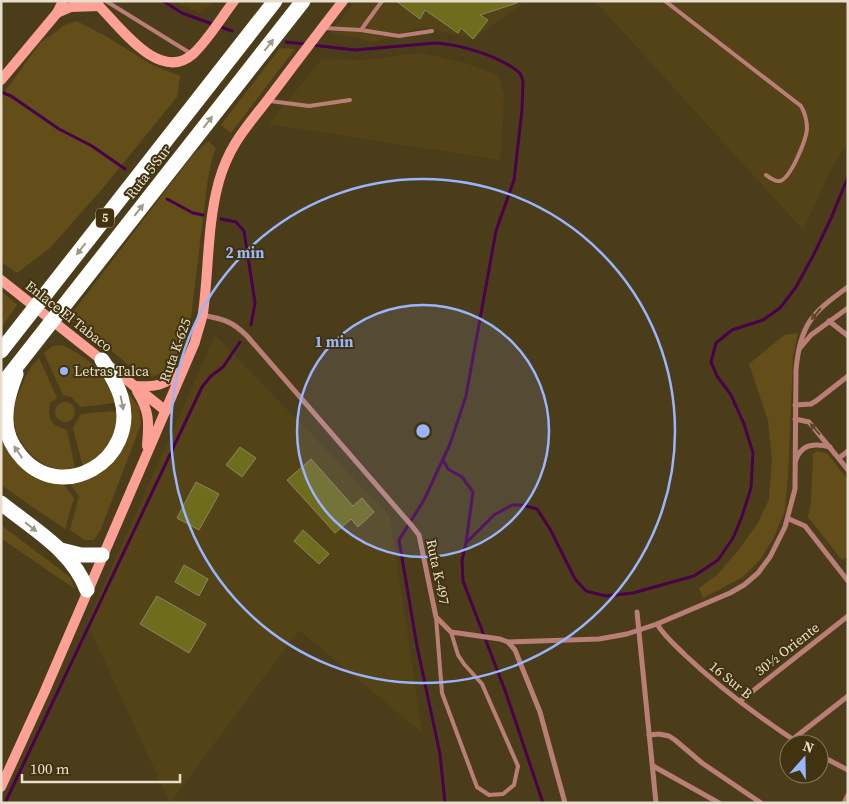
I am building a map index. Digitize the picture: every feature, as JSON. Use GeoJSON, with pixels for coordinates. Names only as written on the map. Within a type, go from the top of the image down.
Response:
{"type":"FeatureCollection","features":[{"type":"Feature","properties":{"kind":"highway","name":"Ruta 5 Sur"},"geometry":{"type":"LineString","coordinates":[[1,351],[274,1]]}},
{"type":"Feature","properties":{"kind":"highway","name":"Ruta 5 Sur"},"geometry":{"type":"LineString","coordinates":[[1,386],[303,1]]}},
{"type":"Feature","properties":{"kind":"highway"},"geometry":{"type":"LineString","coordinates":[[23,358],[6,408],[8,434],[16,451],[28,464],[49,475],[66,477],[83,474],[100,465],[114,450],[122,436],[124,420],[121,396],[102,360]]}},
{"type":"Feature","properties":{"kind":"highway"},"geometry":{"type":"LineString","coordinates":[[1,503],[61,550],[76,568],[87,590]]}},
{"type":"Feature","properties":{"kind":"highway"},"geometry":{"type":"LineString","coordinates":[[61,550],[81,555],[102,555]]}},
{"type":"Feature","properties":{"kind":"main road"},"geometry":{"type":"LineString","coordinates":[[1,80],[58,13],[63,1]]}},
{"type":"Feature","properties":{"kind":"main road"},"geometry":{"type":"LineString","coordinates":[[58,13],[76,6],[100,3],[142,51],[153,58],[177,62],[192,54],[234,1]]}},
{"type":"Feature","properties":{"kind":"main road","name":"Ruta K-625"},"geometry":{"type":"LineString","coordinates":[[1,787],[44,694],[195,342],[202,315],[213,208],[219,180],[229,154],[241,132],[343,1]]}},
{"type":"Feature","properties":{"kind":"main road","name":"Enlace El Tabaco"},"geometry":{"type":"LineString","coordinates":[[1,280],[166,411]]}},
{"type":"Feature","properties":{"kind":"main road"},"geometry":{"type":"LineString","coordinates":[[134,386],[152,387],[163,385],[184,369]]}},
{"type":"Feature","properties":{"kind":"main road"},"geometry":{"type":"LineString","coordinates":[[134,386],[144,402],[149,415],[146,456]]}},
{"type":"Feature","properties":{"kind":"street"},"geometry":{"type":"LineString","coordinates":[[451,632],[500,639],[508,642],[599,639],[627,634],[657,624],[730,593],[744,585],[758,573],[770,557],[788,519],[795,489],[795,405],[798,351],[808,323],[816,312],[848,288]]}},
{"type":"Feature","properties":{"kind":"street"},"geometry":{"type":"LineString","coordinates":[[798,351],[810,336],[848,308]]}},
{"type":"Feature","properties":{"kind":"street","name":"Ruta K-497"},"geometry":{"type":"LineString","coordinates":[[202,315],[226,320],[237,325],[402,513],[419,535],[436,617],[451,632]]}},
{"type":"Feature","properties":{"kind":"street"},"geometry":{"type":"LineString","coordinates":[[829,321],[848,336]]}},
{"type":"Feature","properties":{"kind":"street"},"geometry":{"type":"LineString","coordinates":[[795,405],[811,404],[848,376]]}},
{"type":"Feature","properties":{"kind":"street"},"geometry":{"type":"LineString","coordinates":[[795,420],[809,422],[848,470]]}},
{"type":"Feature","properties":{"kind":"street"},"geometry":{"type":"LineString","coordinates":[[795,463],[800,452],[806,447],[814,444],[830,447]]}},
{"type":"Feature","properties":{"kind":"street"},"geometry":{"type":"LineString","coordinates":[[839,458],[848,451]]}},
{"type":"Feature","properties":{"kind":"street"},"geometry":{"type":"LineString","coordinates":[[788,519],[805,526],[848,581]]}},
{"type":"Feature","properties":{"kind":"street"},"geometry":{"type":"LineString","coordinates":[[636,612],[656,803]]}},
{"type":"Feature","properties":{"kind":"street","name":"30½ Oriente"},"geometry":{"type":"LineString","coordinates":[[740,701],[848,616]]}},
{"type":"Feature","properties":{"kind":"street","name":"16 Sur B"},"geometry":{"type":"LineString","coordinates":[[657,624],[663,634],[697,666],[761,718],[785,734]]}},
{"type":"Feature","properties":{"kind":"street"},"geometry":{"type":"LineString","coordinates":[[508,642],[515,650],[540,712],[565,803]]}},
{"type":"Feature","properties":{"kind":"street"},"geometry":{"type":"LineString","coordinates":[[799,734],[848,696]]}},
{"type":"Feature","properties":{"kind":"street"},"geometry":{"type":"LineString","coordinates":[[650,735],[664,735],[675,740],[702,763],[761,803]]}},
{"type":"Feature","properties":{"kind":"street"},"geometry":{"type":"LineString","coordinates":[[829,760],[848,770]]}},
{"type":"Feature","properties":{"kind":"street"},"geometry":{"type":"LineString","coordinates":[[653,766],[719,803]]}},
{"type":"Feature","properties":{"kind":"street"},"geometry":{"type":"LineString","coordinates":[[844,803],[848,795]]}},
{"type":"Feature","properties":{"kind":"lane"},"geometry":{"type":"LineString","coordinates":[[361,30],[382,1]]}},
{"type":"Feature","properties":{"kind":"lane"},"geometry":{"type":"LineString","coordinates":[[665,1],[801,106],[805,113],[807,131],[805,141],[787,176],[783,180],[775,180],[766,175]]}},
{"type":"Feature","properties":{"kind":"lane"},"geometry":{"type":"LineString","coordinates":[[100,3],[192,54]]}},
{"type":"Feature","properties":{"kind":"lane"},"geometry":{"type":"LineString","coordinates":[[322,28],[361,30],[398,36],[432,31]]}},
{"type":"Feature","properties":{"kind":"lane"},"geometry":{"type":"LineString","coordinates":[[267,100],[309,106],[350,100]]}},
{"type":"Feature","properties":{"kind":"lane"},"geometry":{"type":"LineString","coordinates":[[436,617],[442,693],[477,787],[489,795],[503,794],[514,785],[518,766],[482,684],[458,655],[451,632]]}},
{"type":"Feature","properties":{"kind":"shaded area"},"geometry":{"type":"Polygon","coordinates":[[[172,1],[214,1],[200,13],[172,1]]]}},
{"type":"Feature","properties":{"kind":"shaded area"},"geometry":{"type":"Polygon","coordinates":[[[355,1],[526,1],[473,39],[423,27],[374,42],[331,33],[355,1]]]}},
{"type":"Feature","properties":{"kind":"shaded area"},"geometry":{"type":"Polygon","coordinates":[[[595,1],[848,1],[848,142],[829,174],[803,230],[595,1]]]}},
{"type":"Feature","properties":{"kind":"shaded area"},"geometry":{"type":"Polygon","coordinates":[[[77,21],[109,38],[152,65],[180,76],[177,97],[103,188],[50,248],[17,273],[1,262],[1,97],[40,43],[65,25],[77,21]]]}},
{"type":"Feature","properties":{"kind":"shaded area"},"geometry":{"type":"Polygon","coordinates":[[[280,48],[295,49],[231,133],[221,125],[280,48]]]}},
{"type":"Feature","properties":{"kind":"shaded area"},"geometry":{"type":"Polygon","coordinates":[[[422,53],[465,63],[498,75],[504,97],[500,160],[269,124],[322,59],[363,60],[422,53]]]}},
{"type":"Feature","properties":{"kind":"shaded area"},"geometry":{"type":"Polygon","coordinates":[[[208,141],[216,149],[208,177],[190,325],[179,353],[168,370],[152,377],[139,374],[70,316],[192,156],[208,141]]]}},
{"type":"Feature","properties":{"kind":"shaded area"},"geometry":{"type":"Polygon","coordinates":[[[1,291],[17,305],[1,328],[1,291]]]}},
{"type":"Feature","properties":{"kind":"shaded area"},"geometry":{"type":"Polygon","coordinates":[[[798,333],[793,357],[785,511],[774,537],[761,559],[743,577],[703,598],[699,588],[717,575],[740,548],[758,523],[769,499],[772,460],[768,421],[749,364],[784,335],[798,333]]]}},
{"type":"Feature","properties":{"kind":"shaded area"},"geometry":{"type":"Polygon","coordinates":[[[215,335],[390,516],[422,733],[299,630],[170,803],[87,623],[215,335]]]}},
{"type":"Feature","properties":{"kind":"shaded area"},"geometry":{"type":"Polygon","coordinates":[[[61,345],[84,357],[99,370],[110,384],[114,403],[81,407],[71,397],[63,395],[44,353],[53,346],[61,345]]]}},
{"type":"Feature","properties":{"kind":"shaded area"},"geometry":{"type":"Polygon","coordinates":[[[39,358],[57,398],[50,403],[50,418],[54,424],[67,430],[75,468],[59,469],[41,462],[26,448],[15,430],[13,420],[14,405],[28,372],[39,358]]]}},
{"type":"Feature","properties":{"kind":"shaded area"},"geometry":{"type":"Polygon","coordinates":[[[127,391],[139,408],[141,424],[101,529],[94,540],[85,540],[70,530],[79,496],[69,482],[89,479],[119,455],[127,441],[130,423],[127,391]]]}},
{"type":"Feature","properties":{"kind":"shaded area"},"geometry":{"type":"Polygon","coordinates":[[[65,402],[72,405],[75,412],[72,419],[65,422],[58,419],[55,412],[58,405],[65,402]]]}},
{"type":"Feature","properties":{"kind":"shaded area"},"geometry":{"type":"Polygon","coordinates":[[[115,411],[117,419],[109,448],[83,467],[73,428],[81,414],[115,411]]]}},
{"type":"Feature","properties":{"kind":"shaded area"},"geometry":{"type":"Polygon","coordinates":[[[1,438],[7,451],[23,466],[62,482],[74,498],[65,529],[1,485],[1,438]]]}},
{"type":"Feature","properties":{"kind":"shaded area"},"geometry":{"type":"Polygon","coordinates":[[[817,451],[827,453],[848,480],[848,556],[842,560],[808,517],[811,503],[813,454],[817,451]]]}},
{"type":"Feature","properties":{"kind":"shaded area"},"geometry":{"type":"Polygon","coordinates":[[[1,525],[70,577],[75,589],[1,538],[1,525]]]}},
{"type":"Feature","properties":{"kind":"building"},"geometry":{"type":"Polygon","coordinates":[[[396,1],[517,1],[517,3],[480,15],[488,20],[473,39],[461,28],[458,33],[425,10],[420,19],[396,1]]]}},
{"type":"Feature","properties":{"kind":"building"},"geometry":{"type":"Polygon","coordinates":[[[240,447],[256,458],[242,477],[226,465],[240,447]]]}},
{"type":"Feature","properties":{"kind":"building"},"geometry":{"type":"Polygon","coordinates":[[[311,459],[353,506],[362,498],[374,512],[358,527],[351,519],[335,533],[287,480],[311,459]]]}},
{"type":"Feature","properties":{"kind":"building"},"geometry":{"type":"Polygon","coordinates":[[[196,482],[219,494],[199,530],[177,518],[196,482]]]}},
{"type":"Feature","properties":{"kind":"building"},"geometry":{"type":"Polygon","coordinates":[[[303,530],[329,554],[319,564],[294,541],[303,530]]]}},
{"type":"Feature","properties":{"kind":"building"},"geometry":{"type":"Polygon","coordinates":[[[184,565],[208,579],[199,596],[175,582],[184,565]]]}},
{"type":"Feature","properties":{"kind":"building"},"geometry":{"type":"Polygon","coordinates":[[[157,596],[206,624],[189,653],[140,624],[157,596]]]}},
{"type":"Feature","properties":{"kind":"waterway"},"geometry":{"type":"LineString","coordinates":[[163,1],[182,13],[232,31]]}},
{"type":"Feature","properties":{"kind":"waterway"},"geometry":{"type":"LineString","coordinates":[[286,42],[305,44]]}},
{"type":"Feature","properties":{"kind":"waterway"},"geometry":{"type":"LineString","coordinates":[[312,45],[355,50],[436,43],[447,44],[480,52],[502,61],[520,73],[523,81],[522,110],[514,180],[496,231],[466,396],[450,444],[424,500],[399,540],[417,646],[440,754],[445,803]]}},
{"type":"Feature","properties":{"kind":"waterway"},"geometry":{"type":"LineString","coordinates":[[1,92],[11,96],[59,129],[92,146],[125,169]]}},
{"type":"Feature","properties":{"kind":"waterway"},"geometry":{"type":"LineString","coordinates":[[543,803],[506,693],[463,581],[462,560],[466,543],[494,515],[512,505],[522,505],[537,509],[550,529],[575,579],[586,591],[606,596],[633,593],[694,576],[718,560],[733,538],[741,519],[751,488],[753,453],[744,424],[731,395],[717,376],[711,362],[716,343],[732,330],[763,320],[780,308],[796,287],[814,254],[848,177]]}},
{"type":"Feature","properties":{"kind":"waterway"},"geometry":{"type":"LineString","coordinates":[[167,199],[193,213],[203,215]]}},
{"type":"Feature","properties":{"kind":"waterway"},"geometry":{"type":"LineString","coordinates":[[221,219],[236,222],[244,231],[255,303],[251,325]]}},
{"type":"Feature","properties":{"kind":"waterway"},"geometry":{"type":"LineString","coordinates":[[5,803],[202,387],[211,376],[223,367],[240,342]]}},
{"type":"Feature","properties":{"kind":"waterway"},"geometry":{"type":"LineString","coordinates":[[443,460],[448,469],[462,477],[473,492],[466,543]]}},
{"type":"Feature","properties":{"kind":"place","name":"Letras Talca"},"geometry":{"type":"Point","coordinates":[64,371]}}]}
